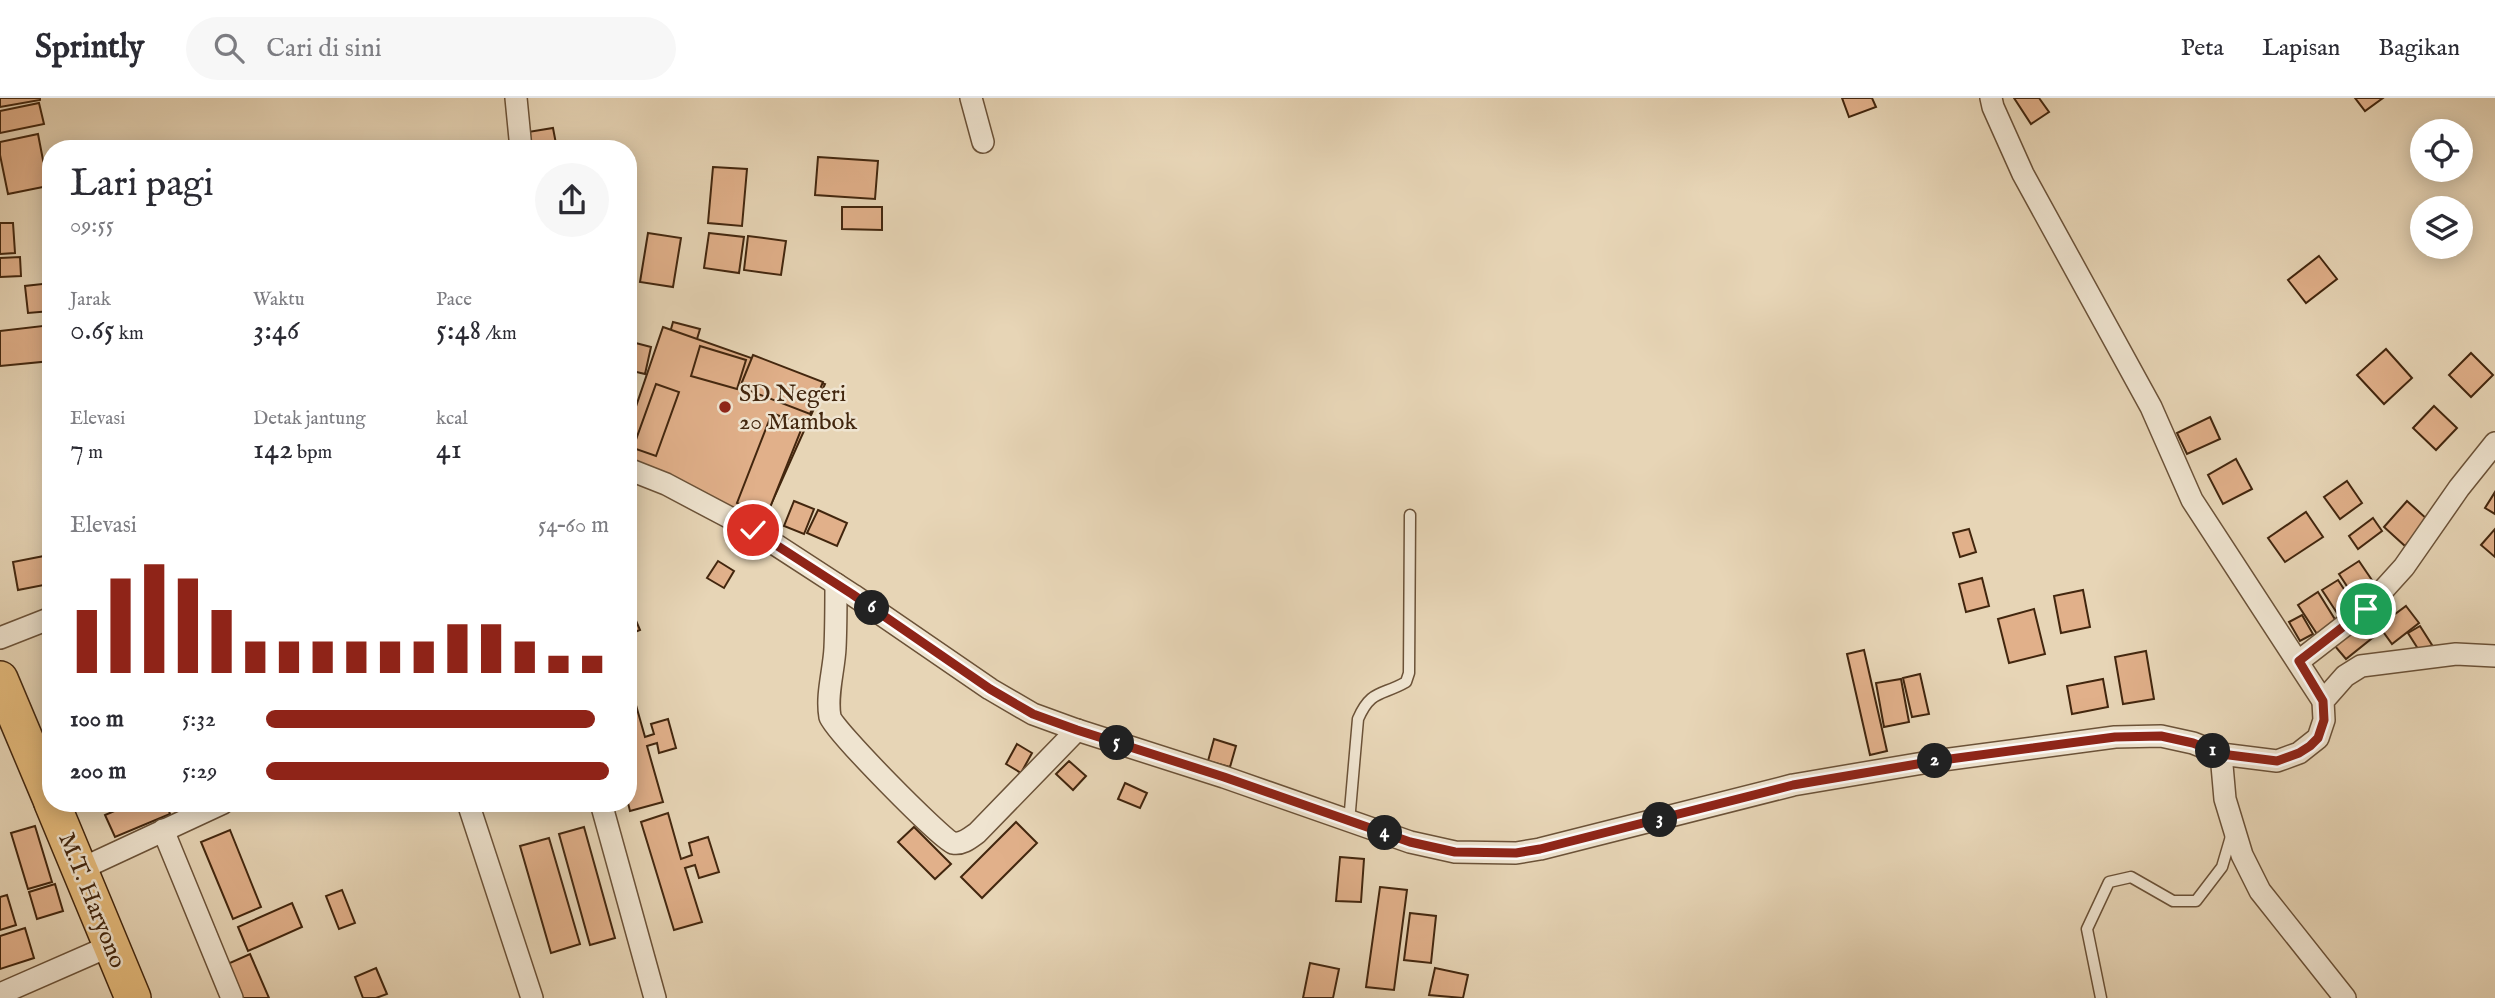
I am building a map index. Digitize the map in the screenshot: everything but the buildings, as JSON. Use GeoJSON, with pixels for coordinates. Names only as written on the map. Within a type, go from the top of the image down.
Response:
{"type":"FeatureCollection","features":[{"type":"Feature","properties":{"kind":"highway","name":"M.T. Haryono"},"geometry":{"type":"LineString","coordinates":[[0,679],[12,732],[42,786]]}},
{"type":"Feature","properties":{"kind":"highway","name":"M.T. Haryono"},"geometry":{"type":"LineString","coordinates":[[55,812],[132,998]]}},
{"type":"Feature","properties":{"kind":"street"},"geometry":{"type":"LineString","coordinates":[[516,98],[520,140]]}},
{"type":"Feature","properties":{"kind":"street"},"geometry":{"type":"LineString","coordinates":[[971,98],[983,142]]}},
{"type":"Feature","properties":{"kind":"street"},"geometry":{"type":"LineString","coordinates":[[637,473],[666,484],[753,530],[1020,708],[1077,730],[1224,777],[1349,822],[1410,842],[1455,852],[1516,853],[1540,849],[1793,785],[1935,761],[2115,737],[2161,736],[2193,743],[2221,754],[2277,761],[2299,753],[2318,738],[2324,720],[2323,701],[2192,500],[2151,407],[2023,174],[1991,98]]}},
{"type":"Feature","properties":{"kind":"street"},"geometry":{"type":"LineString","coordinates":[[2299,661],[2366,609],[2396,575],[2495,443]]}},
{"type":"Feature","properties":{"kind":"street"},"geometry":{"type":"LineString","coordinates":[[836,584],[835,648],[830,700],[832,722],[919,814],[949,841],[956,844],[965,842],[977,833],[1077,730]]}},
{"type":"Feature","properties":{"kind":"street"},"geometry":{"type":"LineString","coordinates":[[0,638],[42,622]]}},
{"type":"Feature","properties":{"kind":"street"},"geometry":{"type":"LineString","coordinates":[[2323,701],[2345,676],[2361,666],[2456,654],[2495,656]]}},
{"type":"Feature","properties":{"kind":"street"},"geometry":{"type":"LineString","coordinates":[[2221,754],[2225,799],[2242,855],[2260,891],[2345,998]]}},
{"type":"Feature","properties":{"kind":"street"},"geometry":{"type":"LineString","coordinates":[[81,869],[204,812]]}},
{"type":"Feature","properties":{"kind":"street"},"geometry":{"type":"LineString","coordinates":[[471,812],[532,998]]}},
{"type":"Feature","properties":{"kind":"street"},"geometry":{"type":"LineString","coordinates":[[603,812],[655,998]]}},
{"type":"Feature","properties":{"kind":"street"},"geometry":{"type":"LineString","coordinates":[[163,831],[232,998]]}},
{"type":"Feature","properties":{"kind":"street"},"geometry":{"type":"LineString","coordinates":[[0,994],[112,945]]}},
{"type":"Feature","properties":{"kind":"lane"},"geometry":{"type":"LineString","coordinates":[[1349,822],[1358,719],[1365,703],[1374,696],[1406,682],[1409,673],[1410,515]]}},
{"type":"Feature","properties":{"kind":"lane"},"geometry":{"type":"LineString","coordinates":[[2101,998],[2087,929],[2109,882],[2131,877],[2173,901],[2196,901],[2222,867],[2234,828]]}},
{"type":"Feature","properties":{"kind":"place","name":"SD Negeri 20 Mambok"},"geometry":{"type":"Point","coordinates":[725,407]}},
{"type":"Feature","properties":{"kind":"route"},"geometry":{"type":"LineString","coordinates":[[753,530],[990,689],[1033,714],[1410,842],[1455,852],[1482,854],[1540,849],[1793,785],[1935,761],[2115,737],[2161,736],[2193,743],[2221,754],[2277,761],[2310,746],[2318,738],[2324,720],[2323,701],[2299,661],[2366,609]]}}]}
